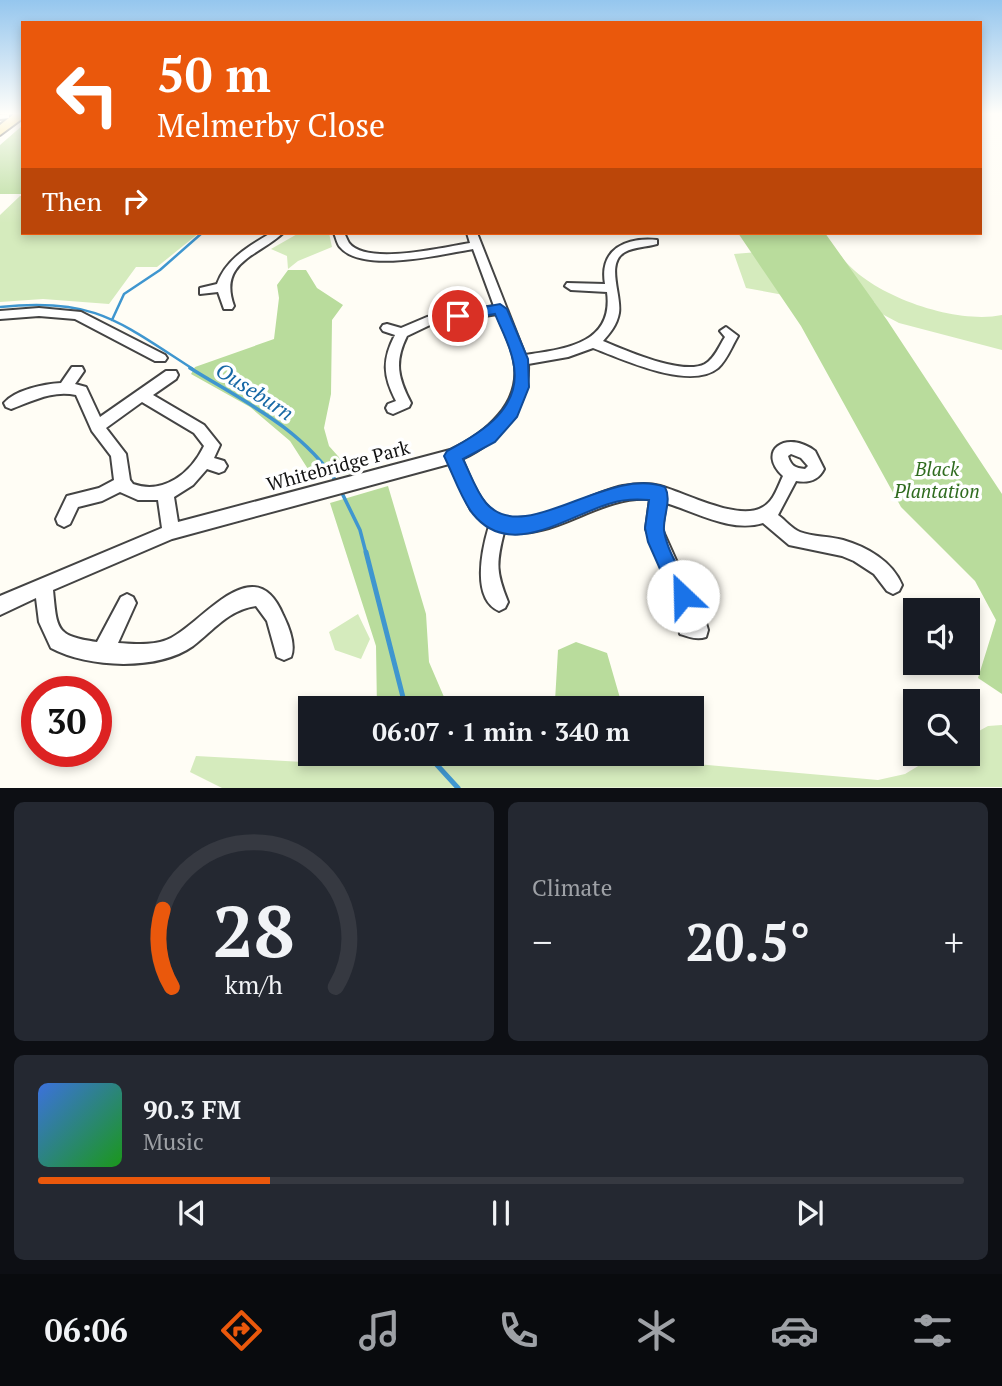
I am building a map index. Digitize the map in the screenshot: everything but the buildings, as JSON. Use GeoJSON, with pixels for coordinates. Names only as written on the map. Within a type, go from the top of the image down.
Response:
{"type":"FeatureCollection","features":[{"type":"Feature","properties":{"kind":"street"},"geometry":{"type":"LineString","coordinates":[[228,306],[223,287],[236,262],[275,235]]}},
{"type":"Feature","properties":{"kind":"street"},"geometry":{"type":"LineString","coordinates":[[339,235],[340,240],[351,251],[371,258],[394,258],[474,239]]}},
{"type":"Feature","properties":{"kind":"street","name":"Whitebridge Park"},"geometry":{"type":"LineString","coordinates":[[0,606],[172,532],[453,456],[489,437],[511,412],[521,387],[521,359],[474,239]]}},
{"type":"Feature","properties":{"kind":"street"},"geometry":{"type":"LineString","coordinates":[[521,359],[576,351],[594,343],[607,328],[613,315],[609,270],[611,259],[618,250],[651,245]]}},
{"type":"Feature","properties":{"kind":"street"},"geometry":{"type":"LineString","coordinates":[[571,286],[612,289]]}},
{"type":"Feature","properties":{"kind":"street"},"geometry":{"type":"LineString","coordinates":[[204,291],[223,287]]}},
{"type":"Feature","properties":{"kind":"street"},"geometry":{"type":"LineString","coordinates":[[402,405],[388,366],[402,333],[427,321],[500,309]]}},
{"type":"Feature","properties":{"kind":"street"},"geometry":{"type":"LineString","coordinates":[[0,315],[39,312],[77,315],[160,358]]}},
{"type":"Feature","properties":{"kind":"street"},"geometry":{"type":"LineString","coordinates":[[387,328],[402,333]]}},
{"type":"Feature","properties":{"kind":"street"},"geometry":{"type":"LineString","coordinates":[[594,343],[677,370],[692,372],[712,366],[733,336]]}},
{"type":"Feature","properties":{"kind":"street"},"geometry":{"type":"LineString","coordinates":[[65,388],[77,371]]}},
{"type":"Feature","properties":{"kind":"street"},"geometry":{"type":"LineString","coordinates":[[97,427],[172,375]]}},
{"type":"Feature","properties":{"kind":"street"},"geometry":{"type":"LineString","coordinates":[[11,403],[34,394],[65,388],[81,391],[97,427],[118,454],[122,483],[127,489],[138,493],[165,493],[212,464],[212,445],[199,429],[143,396]]}},
{"type":"Feature","properties":{"kind":"street"},"geometry":{"type":"LineString","coordinates":[[453,456],[479,508],[498,524],[517,528],[533,525],[609,495],[630,491],[659,493],[732,516],[766,515],[774,508],[792,474]]}},
{"type":"Feature","properties":{"kind":"street"},"geometry":{"type":"LineString","coordinates":[[64,519],[68,500],[102,494],[122,483]]}},
{"type":"Feature","properties":{"kind":"street"},"geometry":{"type":"LineString","coordinates":[[165,493],[172,532]]}},
{"type":"Feature","properties":{"kind":"street"},"geometry":{"type":"LineString","coordinates":[[659,493],[654,528],[657,542],[683,596],[688,630]]}},
{"type":"Feature","properties":{"kind":"street"},"geometry":{"type":"LineString","coordinates":[[766,515],[795,539],[860,555],[880,568],[893,585]]}},
{"type":"Feature","properties":{"kind":"street"},"geometry":{"type":"LineString","coordinates":[[498,524],[489,563],[492,593],[499,602]]}},
{"type":"Feature","properties":{"kind":"street"},"geometry":{"type":"LineString","coordinates":[[44,585],[49,629],[60,643],[83,650],[149,653],[171,649],[193,635],[221,608],[240,597],[259,596],[271,606],[275,614],[284,650]]}},
{"type":"Feature","properties":{"kind":"street"},"geometry":{"type":"LineString","coordinates":[[104,651],[127,603]]}},
{"type":"Feature","properties":{"kind":"green space"},"geometry":{"type":"Polygon","coordinates":[[[0,150],[21,150],[21,194],[0,194],[0,150]]]}},
{"type":"Feature","properties":{"kind":"green space"},"geometry":{"type":"Polygon","coordinates":[[[21,196],[21,235],[197,235],[157,267],[136,267],[109,304],[43,299],[0,302],[0,215],[21,196]]]}},
{"type":"Feature","properties":{"kind":"green space"},"geometry":{"type":"Polygon","coordinates":[[[296,235],[329,235],[332,247],[298,261],[288,269],[287,256],[271,249],[296,235]]]}},
{"type":"Feature","properties":{"kind":"green space","name":"Black Plantation"},"geometry":{"type":"Polygon","coordinates":[[[739,235],[826,235],[887,320],[1002,494],[1002,694],[978,678],[996,620],[975,581],[901,507],[801,326],[739,235]]]}},
{"type":"Feature","properties":{"kind":"green space"},"geometry":{"type":"Polygon","coordinates":[[[782,250],[841,256],[871,283],[914,304],[961,315],[1002,315],[1002,350],[899,323],[882,314],[874,302],[789,296],[746,288],[734,254],[782,250]]]}},
{"type":"Feature","properties":{"kind":"green space"},"geometry":{"type":"Polygon","coordinates":[[[288,270],[306,270],[317,288],[343,305],[332,320],[331,394],[324,428],[329,446],[353,473],[315,480],[290,441],[250,407],[191,374],[195,367],[274,339],[279,298],[277,285],[288,270]]]}},
{"type":"Feature","properties":{"kind":"green space"},"geometry":{"type":"Polygon","coordinates":[[[388,486],[426,614],[429,662],[444,696],[377,696],[376,646],[330,503],[388,486]]]}},
{"type":"Feature","properties":{"kind":"green space"},"geometry":{"type":"Polygon","coordinates":[[[358,614],[370,639],[361,659],[335,650],[329,632],[358,614]]]}},
{"type":"Feature","properties":{"kind":"green space"},"geometry":{"type":"Polygon","coordinates":[[[576,642],[607,653],[619,696],[555,696],[558,650],[576,642]]]}},
{"type":"Feature","properties":{"kind":"green space"},"geometry":{"type":"Polygon","coordinates":[[[1002,725],[1002,787],[222,788],[190,772],[196,756],[298,762],[298,766],[704,765],[878,780],[905,774],[918,766],[980,766],[980,730],[988,726],[1002,725]]]}},
{"type":"Feature","properties":{"kind":"waterway"},"geometry":{"type":"LineString","coordinates":[[112,320],[124,294],[160,270],[200,235]]}},
{"type":"Feature","properties":{"kind":"waterway","name":"Ouseburn"},"geometry":{"type":"LineString","coordinates":[[0,307],[59,306],[83,310],[112,320]]}},
{"type":"Feature","properties":{"kind":"waterway","name":"Ouseburn"},"geometry":{"type":"LineString","coordinates":[[112,320],[193,369]]}},
{"type":"Feature","properties":{"kind":"waterway","name":"Ouseburn"},"geometry":{"type":"LineString","coordinates":[[190,368],[289,432],[307,447],[338,484]]}},
{"type":"Feature","properties":{"kind":"waterway","name":"Ouseburn"},"geometry":{"type":"LineString","coordinates":[[341,491],[360,530],[366,553]]}},
{"type":"Feature","properties":{"kind":"waterway","name":"Ouseburn"},"geometry":{"type":"LineString","coordinates":[[366,552],[403,696]]}},
{"type":"Feature","properties":{"kind":"waterway","name":"Ouseburn"},"geometry":{"type":"LineString","coordinates":[[438,766],[458,788]]}},
{"type":"Feature","properties":{"kind":"route"},"geometry":{"type":"LineString","coordinates":[[458,316],[500,309],[521,359],[521,387],[511,412],[489,437],[470,450],[453,456],[479,508],[498,524],[517,528],[533,525],[609,495],[647,490],[659,493],[654,528],[657,542],[683,596]]}}]}
